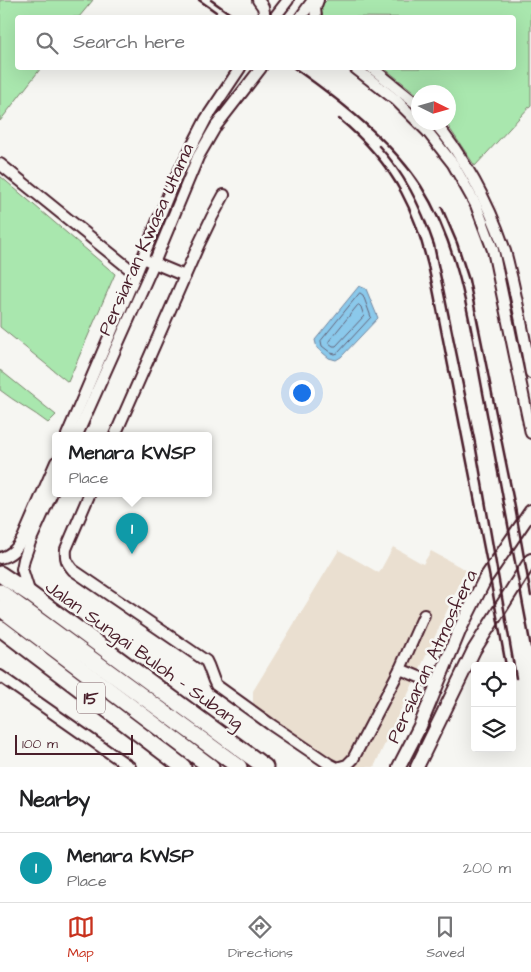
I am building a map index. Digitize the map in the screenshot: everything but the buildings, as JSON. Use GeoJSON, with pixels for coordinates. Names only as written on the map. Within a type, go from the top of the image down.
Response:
{"type":"FeatureCollection","features":[{"type":"Feature","properties":{"kind":"highway","name":"Jalan Sungai Buloh - Subang"},"geometry":{"type":"LineString","coordinates":[[0,574],[265,767]]}},
{"type":"Feature","properties":{"kind":"highway","name":"Jalan Sungai Buloh - Subang"},"geometry":{"type":"LineString","coordinates":[[0,592],[239,767]]}},
{"type":"Feature","properties":{"kind":"highway"},"geometry":{"type":"LineString","coordinates":[[0,608],[212,767]]}},
{"type":"Feature","properties":{"kind":"highway","name":"15"},"geometry":{"type":"LineString","coordinates":[[0,628],[183,767]]}},
{"type":"Feature","properties":{"kind":"main road","name":"Persiaran Atmosfera"},"geometry":{"type":"LineString","coordinates":[[399,767],[420,726],[460,629],[485,579],[531,511]]}},
{"type":"Feature","properties":{"kind":"main road","name":"Persiaran Atmosfera"},"geometry":{"type":"LineString","coordinates":[[416,767],[474,650],[531,560]]}},
{"type":"Feature","properties":{"kind":"street"},"geometry":{"type":"LineString","coordinates":[[258,0],[264,15]]}},
{"type":"Feature","properties":{"kind":"street"},"geometry":{"type":"LineString","coordinates":[[276,15],[288,0]]}},
{"type":"Feature","properties":{"kind":"street"},"geometry":{"type":"LineString","coordinates":[[302,15],[312,0]]}},
{"type":"Feature","properties":{"kind":"street"},"geometry":{"type":"LineString","coordinates":[[316,15],[315,8],[318,0]]}},
{"type":"Feature","properties":{"kind":"street","name":"Persiaran Kwasa Utama"},"geometry":{"type":"LineString","coordinates":[[68,432],[174,181],[206,119],[239,70]]}},
{"type":"Feature","properties":{"kind":"street","name":"Persiaran Kwasa Utama"},"geometry":{"type":"LineString","coordinates":[[78,432],[154,263],[198,157],[216,126],[259,70]]}},
{"type":"Feature","properties":{"kind":"street"},"geometry":{"type":"LineString","coordinates":[[358,70],[396,100],[427,131],[453,164],[476,205],[493,250],[531,433]]}},
{"type":"Feature","properties":{"kind":"street"},"geometry":{"type":"LineString","coordinates":[[374,70],[411,100]]}},
{"type":"Feature","properties":{"kind":"street"},"geometry":{"type":"LineString","coordinates":[[441,130],[462,160],[487,204],[504,246],[520,313],[531,373]]}},
{"type":"Feature","properties":{"kind":"street"},"geometry":{"type":"LineString","coordinates":[[0,164],[136,274]]}},
{"type":"Feature","properties":{"kind":"street"},"geometry":{"type":"LineString","coordinates":[[117,432],[185,276],[224,195]]}},
{"type":"Feature","properties":{"kind":"street"},"geometry":{"type":"LineString","coordinates":[[143,258],[185,276]]}},
{"type":"Feature","properties":{"kind":"street"},"geometry":{"type":"LineString","coordinates":[[0,558],[11,554],[18,547],[52,471]]}},
{"type":"Feature","properties":{"kind":"street"},"geometry":{"type":"LineString","coordinates":[[30,594],[22,569],[24,559],[52,493]]}},
{"type":"Feature","properties":{"kind":"street"},"geometry":{"type":"LineString","coordinates":[[88,497],[66,549],[67,563],[73,570],[206,662],[216,685],[335,767]]}},
{"type":"Feature","properties":{"kind":"street"},"geometry":{"type":"LineString","coordinates":[[340,767],[347,765],[353,759],[400,669],[424,615]]}},
{"type":"Feature","properties":{"kind":"street"},"geometry":{"type":"LineString","coordinates":[[400,669],[436,684]]}},
{"type":"Feature","properties":{"kind":"street"},"geometry":{"type":"LineString","coordinates":[[0,676],[130,767]]}},
{"type":"Feature","properties":{"kind":"shaded area"},"geometry":{"type":"Polygon","coordinates":[[[393,547],[423,564],[431,551],[466,570],[374,767],[330,767],[253,714],[253,691],[339,550],[379,573],[393,547]]]}},
{"type":"Feature","properties":{"kind":"green space"},"geometry":{"type":"Polygon","coordinates":[[[0,0],[93,0],[81,15],[15,15],[15,70],[39,70],[0,121],[0,0]]]}},
{"type":"Feature","properties":{"kind":"green space"},"geometry":{"type":"Polygon","coordinates":[[[327,0],[531,0],[531,105],[475,166],[451,130],[456,130],[456,85],[411,85],[411,89],[387,70],[516,70],[516,15],[322,15],[320,7],[327,0]]]}},
{"type":"Feature","properties":{"kind":"green space"},"geometry":{"type":"Polygon","coordinates":[[[0,176],[115,274],[68,382],[0,327],[0,176]]]}},
{"type":"Feature","properties":{"kind":"green space"},"geometry":{"type":"Polygon","coordinates":[[[0,370],[56,415],[48,423],[0,390],[0,370]]]}},
{"type":"Feature","properties":{"kind":"water"},"geometry":{"type":"Polygon","coordinates":[[[359,286],[366,289],[378,318],[341,357],[336,360],[329,358],[317,348],[315,340],[359,286]]]}},
{"type":"Feature","properties":{"kind":"railway"},"geometry":{"type":"LineString","coordinates":[[199,0],[216,12]]}},
{"type":"Feature","properties":{"kind":"railway"},"geometry":{"type":"LineString","coordinates":[[211,0],[232,15]]}},
{"type":"Feature","properties":{"kind":"railway"},"geometry":{"type":"LineString","coordinates":[[297,70],[363,121],[395,153],[421,186],[435,210],[446,236],[455,262],[468,316],[531,647]]}},
{"type":"Feature","properties":{"kind":"railway"},"geometry":{"type":"LineString","coordinates":[[339,119],[375,154],[389,173],[401,192],[419,235],[432,284],[505,662]]}},
{"type":"Feature","properties":{"kind":"railway"},"geometry":{"type":"LineString","coordinates":[[379,146],[389,157],[412,193],[434,245],[475,443],[513,662]]}},
{"type":"Feature","properties":{"kind":"railway"},"geometry":{"type":"LineString","coordinates":[[442,208],[457,243],[469,280],[531,596]]}},
{"type":"Feature","properties":{"kind":"place","name":"Menara KWSP"},"geometry":{"type":"Point","coordinates":[132,554]}}]}
